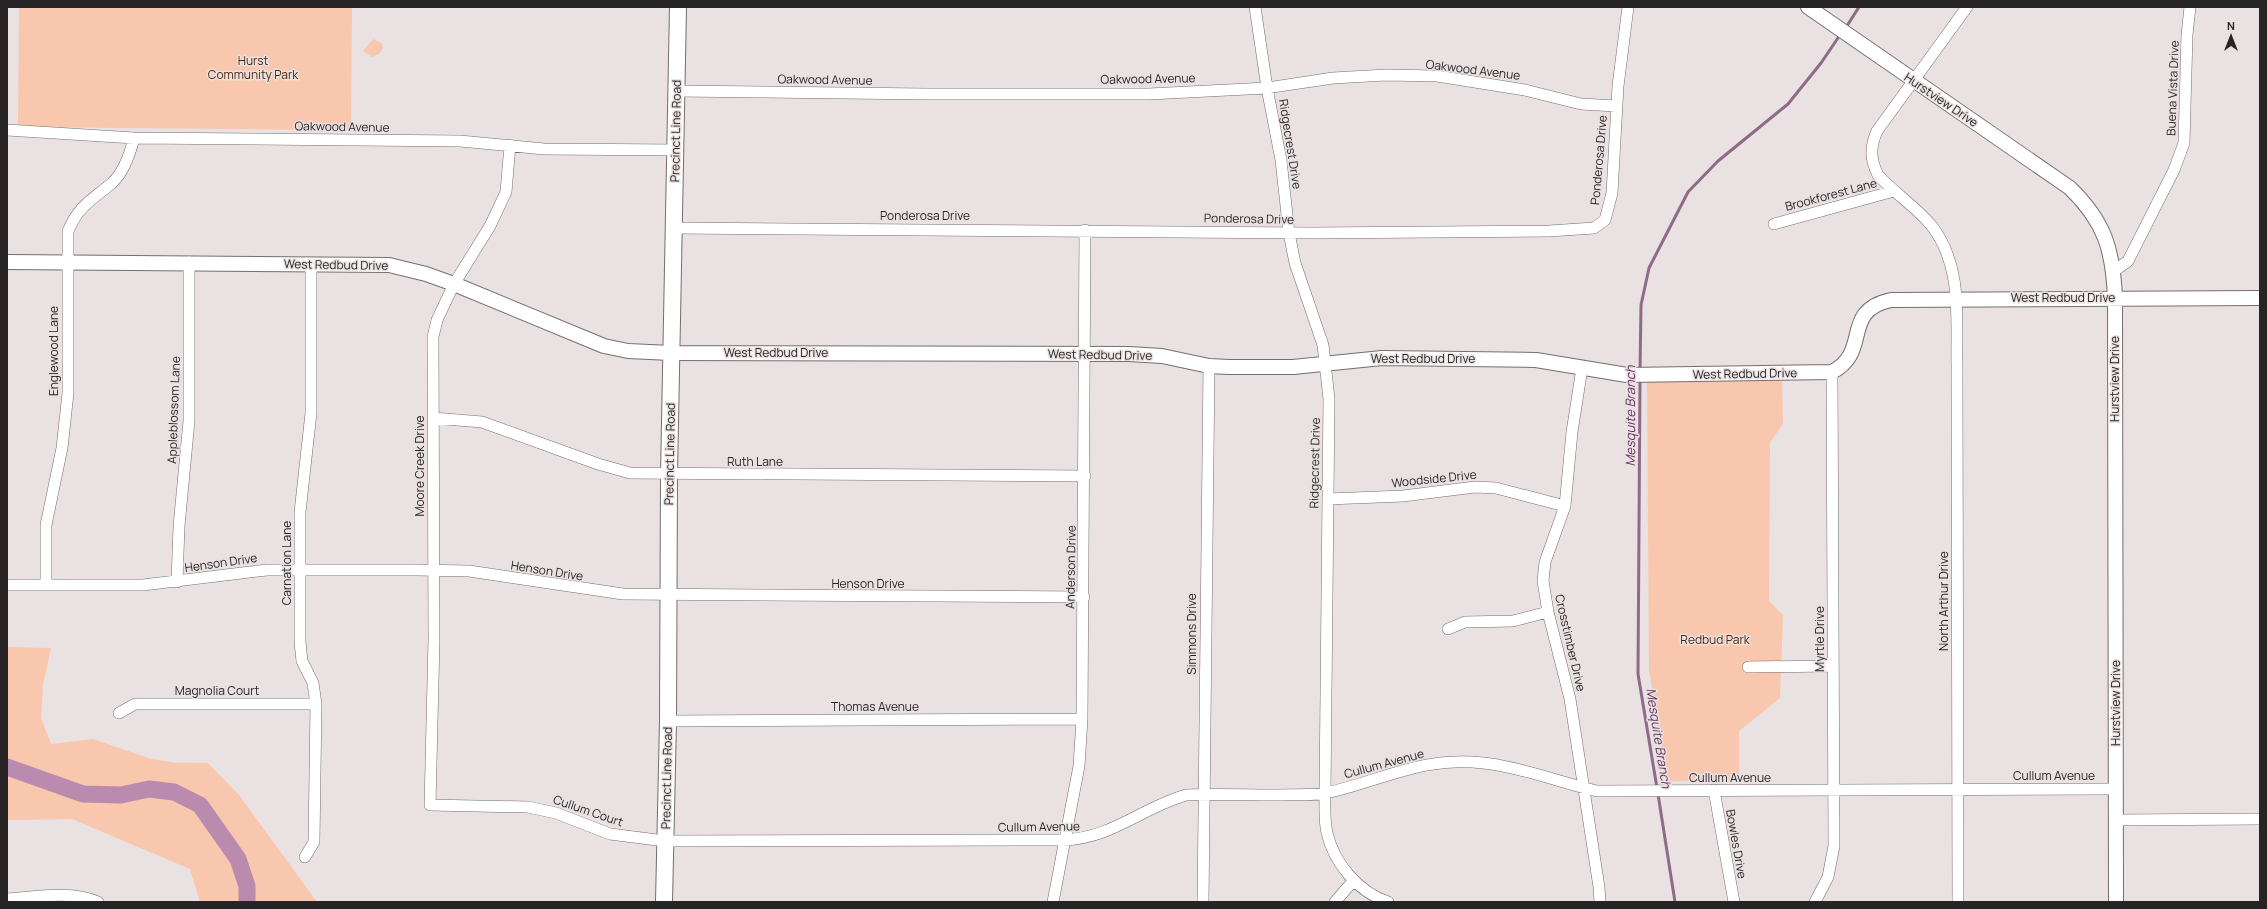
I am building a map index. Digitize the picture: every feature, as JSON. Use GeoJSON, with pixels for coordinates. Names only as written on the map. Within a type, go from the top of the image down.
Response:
{"type":"FeatureCollection","features":[{"type":"Feature","properties":{"kind":"main road","name":"Precinct Line Road"},"geometry":{"type":"LineString","coordinates":[[664,902],[668,721],[669,475],[677,150],[678,7]]}},
{"type":"Feature","properties":{"kind":"street","name":"Ridgecrest Drive"},"geometry":{"type":"LineString","coordinates":[[1255,7],[1267,88],[1281,160],[1289,233],[1295,264],[1323,345],[1326,363],[1329,399],[1325,793],[1327,833],[1343,867],[1353,881],[1368,892],[1388,902]]}},
{"type":"Feature","properties":{"kind":"street","name":"Ponderosa Drive"},"geometry":{"type":"LineString","coordinates":[[674,228],[1085,230],[1289,233],[1549,231],[1594,228],[1605,220],[1612,193],[1616,106],[1628,7]]}},
{"type":"Feature","properties":{"kind":"street","name":"Hurstview Drive"},"geometry":{"type":"LineString","coordinates":[[1808,7],[1857,43],[2070,188],[2092,213],[2108,244],[2114,271],[2115,298],[2116,902]]}},
{"type":"Feature","properties":{"kind":"street","name":"North Arthur Drive"},"geometry":{"type":"LineString","coordinates":[[1958,902],[1955,278],[1950,259],[1942,242],[1931,225],[1878,175],[1873,164],[1872,142],[1877,131],[1967,7]]}},
{"type":"Feature","properties":{"kind":"street","name":"Buena Vista Drive"},"geometry":{"type":"LineString","coordinates":[[2114,271],[2128,261],[2174,170],[2184,143],[2187,35],[2190,7]]}},
{"type":"Feature","properties":{"kind":"street","name":"Oakwood Avenue"},"geometry":{"type":"LineString","coordinates":[[677,91],[926,94],[1148,94],[1267,88],[1333,78],[1386,75],[1437,76],[1525,90],[1581,104],[1616,106]]}},
{"type":"Feature","properties":{"kind":"street","name":"Oakwood Avenue"},"geometry":{"type":"LineString","coordinates":[[7,130],[134,138],[460,141],[544,149],[677,150]]}},
{"type":"Feature","properties":{"kind":"street","name":"Englewood Lane"},"geometry":{"type":"LineString","coordinates":[[46,585],[46,525],[62,448],[68,394],[66,262],[68,231],[73,218],[80,208],[112,182],[121,171],[134,138]]}},
{"type":"Feature","properties":{"kind":"street","name":"Moore Creek Drive"},"geometry":{"type":"LineString","coordinates":[[430,805],[434,570],[433,337],[437,320],[454,284],[490,226],[506,192],[510,145]]}},
{"type":"Feature","properties":{"kind":"street","name":"Brookforest Lane"},"geometry":{"type":"LineString","coordinates":[[1774,224],[1894,191]]}},
{"type":"Feature","properties":{"kind":"street","name":"Anderson Drive"},"geometry":{"type":"LineString","coordinates":[[1053,902],[1063,840],[1079,766],[1082,720],[1086,354],[1085,230]]}},
{"type":"Feature","properties":{"kind":"street","name":"West Redbud Drive"},"geometry":{"type":"LineString","coordinates":[[7,262],[189,262],[389,265],[426,274],[454,284],[604,346],[628,351],[671,353],[1129,354],[1162,356],[1209,366],[1293,367],[1382,358],[1536,360],[1627,375],[1832,372],[1843,366],[1851,356],[1855,348],[1858,324],[1870,308],[1880,302],[1890,300],[2260,298]]}},
{"type":"Feature","properties":{"kind":"street","name":"Appleblossom Lane"},"geometry":{"type":"LineString","coordinates":[[177,582],[179,526],[189,420],[189,262]]}},
{"type":"Feature","properties":{"kind":"street","name":"Carnation Lane"},"geometry":{"type":"LineString","coordinates":[[305,857],[314,842],[316,704],[313,683],[300,652],[300,512],[311,413],[311,264]]}},
{"type":"Feature","properties":{"kind":"street","name":"Simmons Drive"},"geometry":{"type":"LineString","coordinates":[[1203,902],[1209,366]]}},
{"type":"Feature","properties":{"kind":"street","name":"Crosstimber Drive"},"geometry":{"type":"LineString","coordinates":[[1582,368],[1572,432],[1566,506],[1545,562],[1543,581],[1548,612],[1570,699],[1600,887],[1600,902]]}},
{"type":"Feature","properties":{"kind":"street","name":"Myrtle Drive"},"geometry":{"type":"LineString","coordinates":[[1815,902],[1823,890],[1832,865],[1834,790],[1832,372]]}},
{"type":"Feature","properties":{"kind":"street","name":"Ruth Lane"},"geometry":{"type":"LineString","coordinates":[[433,418],[482,422],[630,473],[669,475],[1085,476]]}},
{"type":"Feature","properties":{"kind":"street","name":"Woodside Drive"},"geometry":{"type":"LineString","coordinates":[[1328,499],[1403,496],[1475,487],[1502,489],[1566,506]]}},
{"type":"Feature","properties":{"kind":"street","name":"Henson Drive"},"geometry":{"type":"LineString","coordinates":[[7,585],[144,585],[177,582],[248,571],[300,569],[434,570],[468,571],[596,592],[668,596],[1084,598]]}},
{"type":"Feature","properties":{"kind":"street"},"geometry":{"type":"LineString","coordinates":[[1448,629],[1465,622],[1513,622],[1548,612]]}},
{"type":"Feature","properties":{"kind":"street"},"geometry":{"type":"LineString","coordinates":[[1748,667],[1833,666]]}},
{"type":"Feature","properties":{"kind":"street","name":"Magnolia Court"},"geometry":{"type":"LineString","coordinates":[[120,713],[135,704],[316,704]]}},
{"type":"Feature","properties":{"kind":"street","name":"Thomas Avenue"},"geometry":{"type":"LineString","coordinates":[[668,721],[1082,720]]}},
{"type":"Feature","properties":{"kind":"street","name":"Cullum Avenue"},"geometry":{"type":"LineString","coordinates":[[665,841],[1063,840],[1094,837],[1171,800],[1186,796],[1325,793],[1403,770],[1434,764],[1455,762],[1478,762],[1519,769],[1597,791],[2116,789]]}},
{"type":"Feature","properties":{"kind":"street","name":"Bowles Drive"},"geometry":{"type":"LineString","coordinates":[[1714,790],[1734,902]]}},
{"type":"Feature","properties":{"kind":"street","name":"Cullum Court"},"geometry":{"type":"LineString","coordinates":[[430,805],[528,807],[556,813],[610,834],[665,841]]}},
{"type":"Feature","properties":{"kind":"street"},"geometry":{"type":"LineString","coordinates":[[2116,820],[2260,819]]}},
{"type":"Feature","properties":{"kind":"street"},"geometry":{"type":"LineString","coordinates":[[1335,902],[1353,881]]}},
{"type":"Feature","properties":{"kind":"street"},"geometry":{"type":"LineString","coordinates":[[7,899],[63,895],[83,897],[98,902]]}},
{"type":"Feature","properties":{"kind":"green space","name":"Hurst Community Park"},"geometry":{"type":"Polygon","coordinates":[[[19,7],[352,7],[351,130],[18,127],[19,7]]]}},
{"type":"Feature","properties":{"kind":"green space"},"geometry":{"type":"Polygon","coordinates":[[[373,39],[381,43],[383,48],[379,54],[372,57],[363,51],[373,39]]]}},
{"type":"Feature","properties":{"kind":"green space","name":"Redbud Park"},"geometry":{"type":"Polygon","coordinates":[[[1782,380],[1783,424],[1770,442],[1769,601],[1783,615],[1780,698],[1739,731],[1739,781],[1667,781],[1649,669],[1647,381],[1782,380]]]}},
{"type":"Feature","properties":{"kind":"green space"},"geometry":{"type":"Polygon","coordinates":[[[7,647],[51,648],[43,684],[41,718],[51,744],[93,739],[151,759],[177,763],[208,763],[239,795],[317,902],[200,902],[190,869],[72,819],[7,820],[7,647]]]}},
{"type":"Feature","properties":{"kind":"waterway","name":"Mesquite Branch"},"geometry":{"type":"LineString","coordinates":[[1845,29],[1859,7]]}},
{"type":"Feature","properties":{"kind":"waterway","name":"Mesquite Branch"},"geometry":{"type":"LineString","coordinates":[[1640,372],[1641,305],[1649,268],[1688,192],[1718,161],[1788,104],[1821,63],[1840,35]]}},
{"type":"Feature","properties":{"kind":"waterway","name":"Mesquite Branch"},"geometry":{"type":"LineString","coordinates":[[1640,379],[1638,674],[1657,788]]}},
{"type":"Feature","properties":{"kind":"waterway"},"geometry":{"type":"LineString","coordinates":[[7,767],[83,794],[121,795],[149,789],[174,792],[200,805],[238,859],[247,886],[247,902]]}},
{"type":"Feature","properties":{"kind":"waterway","name":"Mesquite Branch"},"geometry":{"type":"LineString","coordinates":[[1658,794],[1675,902]]}}]}
